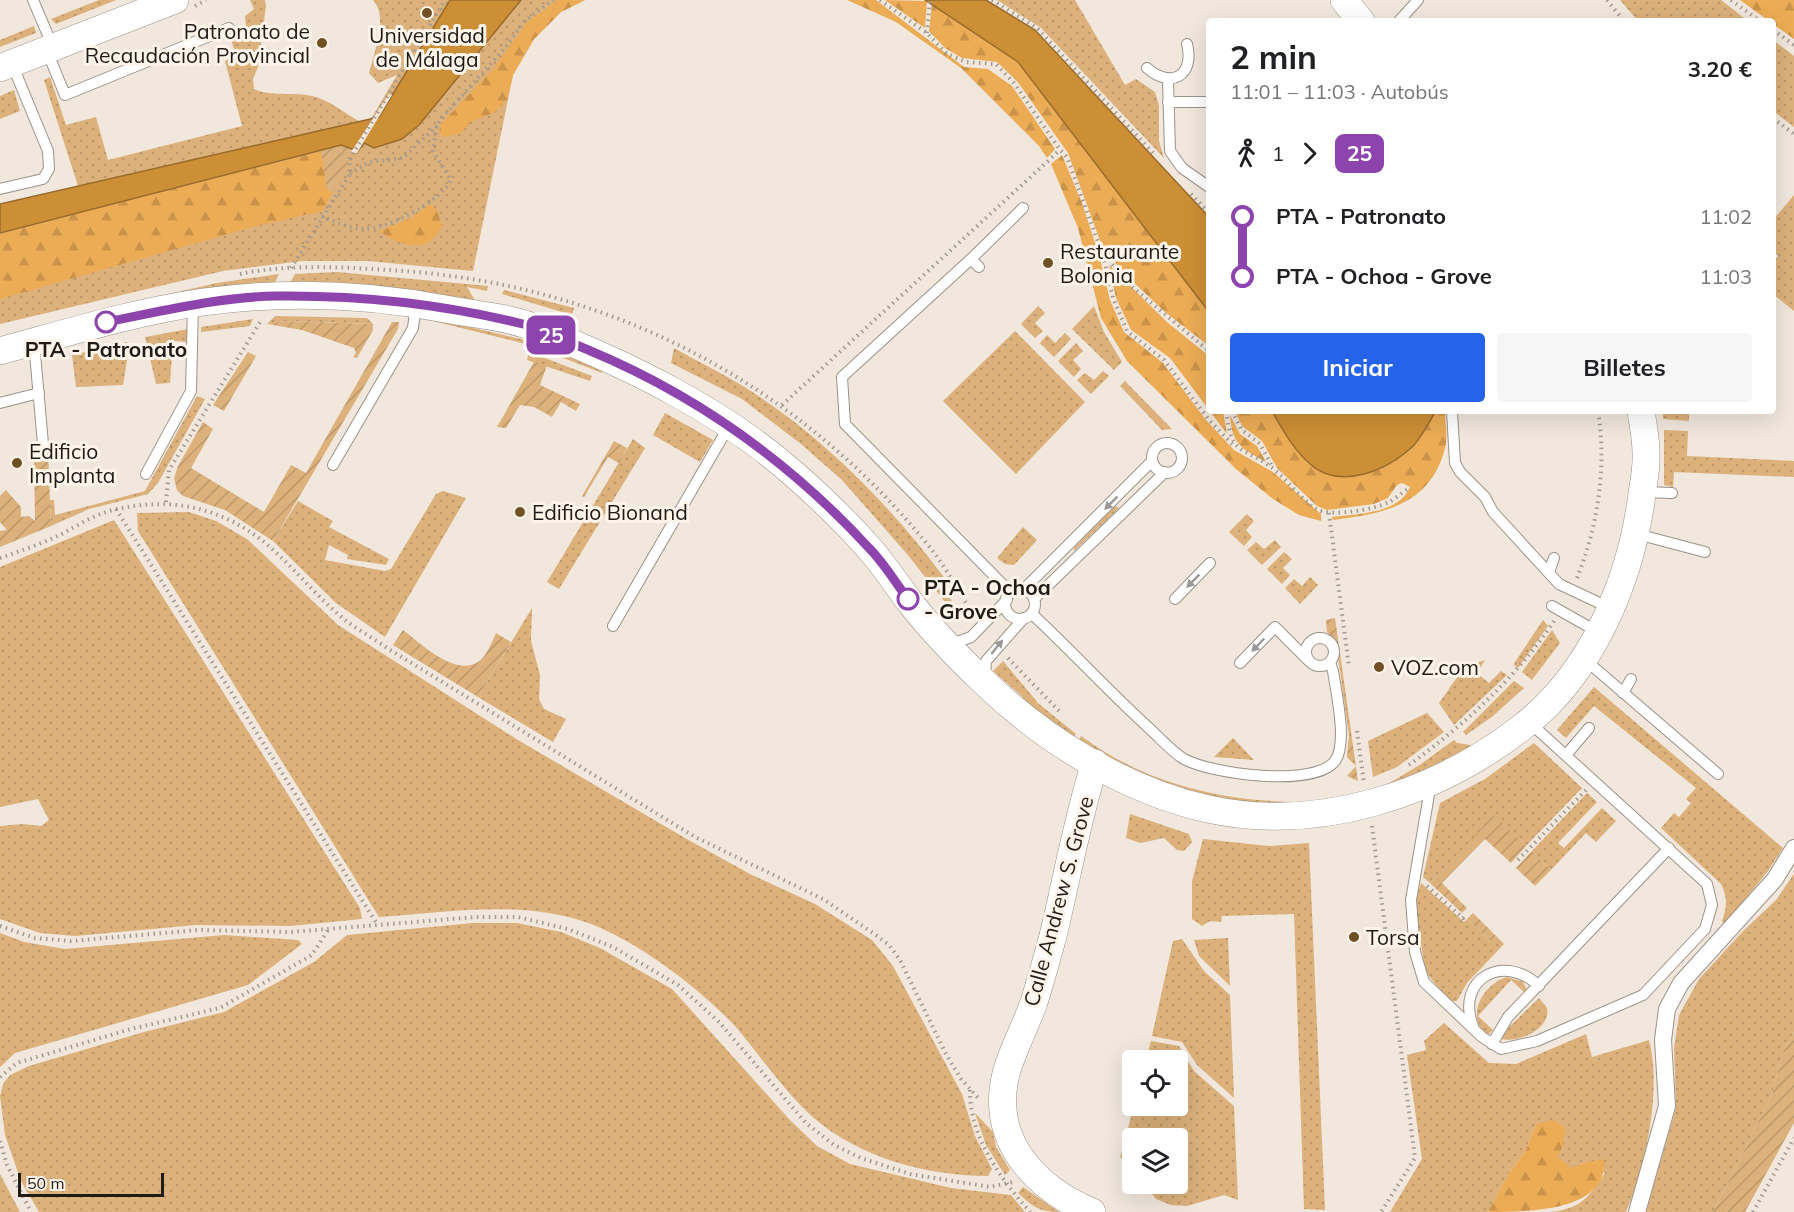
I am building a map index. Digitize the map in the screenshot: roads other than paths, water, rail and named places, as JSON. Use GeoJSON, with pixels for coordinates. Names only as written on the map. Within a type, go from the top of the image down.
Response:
{"type":"FeatureCollection","features":[{"type":"Feature","properties":{"kind":"street"},"geometry":{"type":"LineString","coordinates":[[1344,0],[1359,18]]}},
{"type":"Feature","properties":{"kind":"street"},"geometry":{"type":"LineString","coordinates":[[6,66],[170,1]]}},
{"type":"Feature","properties":{"kind":"street"},"geometry":{"type":"LineString","coordinates":[[0,351],[103,323],[193,304],[275,296],[364,298],[416,303],[526,324],[620,364],[709,411],[792,472],[871,549],[925,620],[948,645],[985,684],[1022,716],[1095,763],[1154,792],[1209,810],[1255,815],[1306,815],[1365,789],[1431,783],[1446,777],[1502,743],[1551,702],[1583,658],[1598,632],[1610,608],[1636,534],[1647,456],[1641,414]]}},
{"type":"Feature","properties":{"kind":"street","name":"Calle Andrew S. Grove"},"geometry":{"type":"LineString","coordinates":[[1092,1212],[1054,1193],[1029,1171],[1014,1147],[1005,1109],[1007,1071],[1034,1002],[1053,936],[1083,801],[1095,763]]}},
{"type":"Feature","properties":{"kind":"street"},"geometry":{"type":"LineString","coordinates":[[1637,1212],[1667,1106],[1663,1040],[1667,1009],[1681,983],[1775,879],[1794,848]]}},
{"type":"Feature","properties":{"kind":"lane"},"geometry":{"type":"LineString","coordinates":[[33,0],[65,95],[229,28]]}},
{"type":"Feature","properties":{"kind":"lane"},"geometry":{"type":"LineString","coordinates":[[1402,18],[1418,0]]}},
{"type":"Feature","properties":{"kind":"lane"},"geometry":{"type":"LineString","coordinates":[[1147,68],[1158,77],[1168,80],[1180,75],[1188,64],[1190,55],[1187,44]]}},
{"type":"Feature","properties":{"kind":"lane"},"geometry":{"type":"LineString","coordinates":[[0,189],[43,178],[49,169],[48,151],[6,66]]}},
{"type":"Feature","properties":{"kind":"lane"},"geometry":{"type":"LineString","coordinates":[[1168,80],[1170,151],[1182,168],[1206,185]]}},
{"type":"Feature","properties":{"kind":"lane"},"geometry":{"type":"LineString","coordinates":[[1168,102],[1206,102]]}},
{"type":"Feature","properties":{"kind":"lane"},"geometry":{"type":"LineString","coordinates":[[1023,208],[975,263],[842,377],[845,424],[1009,596],[1010,614],[1015,618],[1028,616]]}},
{"type":"Feature","properties":{"kind":"lane"},"geometry":{"type":"LineString","coordinates":[[333,465],[403,354],[412,328],[416,303]]}},
{"type":"Feature","properties":{"kind":"lane"},"geometry":{"type":"LineString","coordinates":[[146,474],[190,392],[193,304]]}},
{"type":"Feature","properties":{"kind":"lane"},"geometry":{"type":"LineString","coordinates":[[34,342],[43,444]]}},
{"type":"Feature","properties":{"kind":"lane"},"geometry":{"type":"LineString","coordinates":[[0,403],[39,393]]}},
{"type":"Feature","properties":{"kind":"lane"},"geometry":{"type":"LineString","coordinates":[[1452,414],[1455,463],[1460,472],[1485,497],[1493,512],[1559,584],[1610,608]]}},
{"type":"Feature","properties":{"kind":"lane"},"geometry":{"type":"LineString","coordinates":[[613,626],[729,426]]}},
{"type":"Feature","properties":{"kind":"lane"},"geometry":{"type":"LineString","coordinates":[[948,645],[970,638],[1009,596],[1023,590],[1152,461],[1155,449],[1159,445],[1165,443],[1177,447],[1181,452],[1180,464],[1176,469],[1164,472],[1034,599],[1028,616],[998,645],[986,661],[985,684]]}},
{"type":"Feature","properties":{"kind":"lane"},"geometry":{"type":"LineString","coordinates":[[1152,461],[1155,467],[1164,472]]}},
{"type":"Feature","properties":{"kind":"lane"},"geometry":{"type":"LineString","coordinates":[[1642,492],[1672,493]]}},
{"type":"Feature","properties":{"kind":"lane"},"geometry":{"type":"LineString","coordinates":[[1636,534],[1705,552]]}},
{"type":"Feature","properties":{"kind":"lane"},"geometry":{"type":"LineString","coordinates":[[1549,572],[1554,558]]}},
{"type":"Feature","properties":{"kind":"lane"},"geometry":{"type":"LineString","coordinates":[[1175,599],[1210,563]]}},
{"type":"Feature","properties":{"kind":"lane"},"geometry":{"type":"LineString","coordinates":[[1023,590],[1034,599]]}},
{"type":"Feature","properties":{"kind":"lane"},"geometry":{"type":"LineString","coordinates":[[1556,609],[1598,632]]}},
{"type":"Feature","properties":{"kind":"lane"},"geometry":{"type":"LineString","coordinates":[[1028,616],[1184,759],[1230,773],[1306,774],[1323,769],[1335,760],[1342,743],[1330,663],[1334,656],[1334,647],[1324,639],[1311,641],[1306,650],[1308,660]]}},
{"type":"Feature","properties":{"kind":"lane"},"geometry":{"type":"LineString","coordinates":[[1240,663],[1275,627],[1316,666],[1330,663]]}},
{"type":"Feature","properties":{"kind":"lane"},"geometry":{"type":"LineString","coordinates":[[1583,658],[1718,774]]}},
{"type":"Feature","properties":{"kind":"lane"},"geometry":{"type":"LineString","coordinates":[[1623,693],[1631,679]]}},
{"type":"Feature","properties":{"kind":"lane"},"geometry":{"type":"LineString","coordinates":[[1431,783],[1411,900],[1415,952],[1424,982],[1492,1044],[1501,1049],[1537,1041],[1643,995],[1705,929],[1712,905],[1707,884],[1529,722]]}},
{"type":"Feature","properties":{"kind":"lane"},"geometry":{"type":"LineString","coordinates":[[1566,755],[1589,728]]}},
{"type":"Feature","properties":{"kind":"lane"},"geometry":{"type":"LineString","coordinates":[[1492,1044],[1508,1017],[1670,848]]}},
{"type":"Feature","properties":{"kind":"lane"},"geometry":{"type":"LineString","coordinates":[[1474,1028],[1469,1014],[1469,999],[1475,986],[1486,975],[1500,970],[1515,969],[1528,975],[1539,986]]}},
{"type":"Feature","properties":{"kind":"place","name":"Universidad de Málaga"},"geometry":{"type":"Point","coordinates":[427,13]}},
{"type":"Feature","properties":{"kind":"place","name":"Patronato de Recaudación Provincial"},"geometry":{"type":"Point","coordinates":[322,43]}},
{"type":"Feature","properties":{"kind":"place","name":"Restaurante Bolonia"},"geometry":{"type":"Point","coordinates":[1048,263]}},
{"type":"Feature","properties":{"kind":"place","name":"PTA - Patronato"},"geometry":{"type":"Point","coordinates":[106,322]}},
{"type":"Feature","properties":{"kind":"place","name":"Edificio Implanta"},"geometry":{"type":"Point","coordinates":[17,463]}},
{"type":"Feature","properties":{"kind":"place","name":"Edificio Bionand"},"geometry":{"type":"Point","coordinates":[520,512]}},
{"type":"Feature","properties":{"kind":"place","name":"PTA - Ochoa - Grove"},"geometry":{"type":"Point","coordinates":[908,599]}},
{"type":"Feature","properties":{"kind":"place","name":"VOZ.com"},"geometry":{"type":"Point","coordinates":[1379,667]}},
{"type":"Feature","properties":{"kind":"place","name":"Torsa"},"geometry":{"type":"Point","coordinates":[1354,937]}}]}
